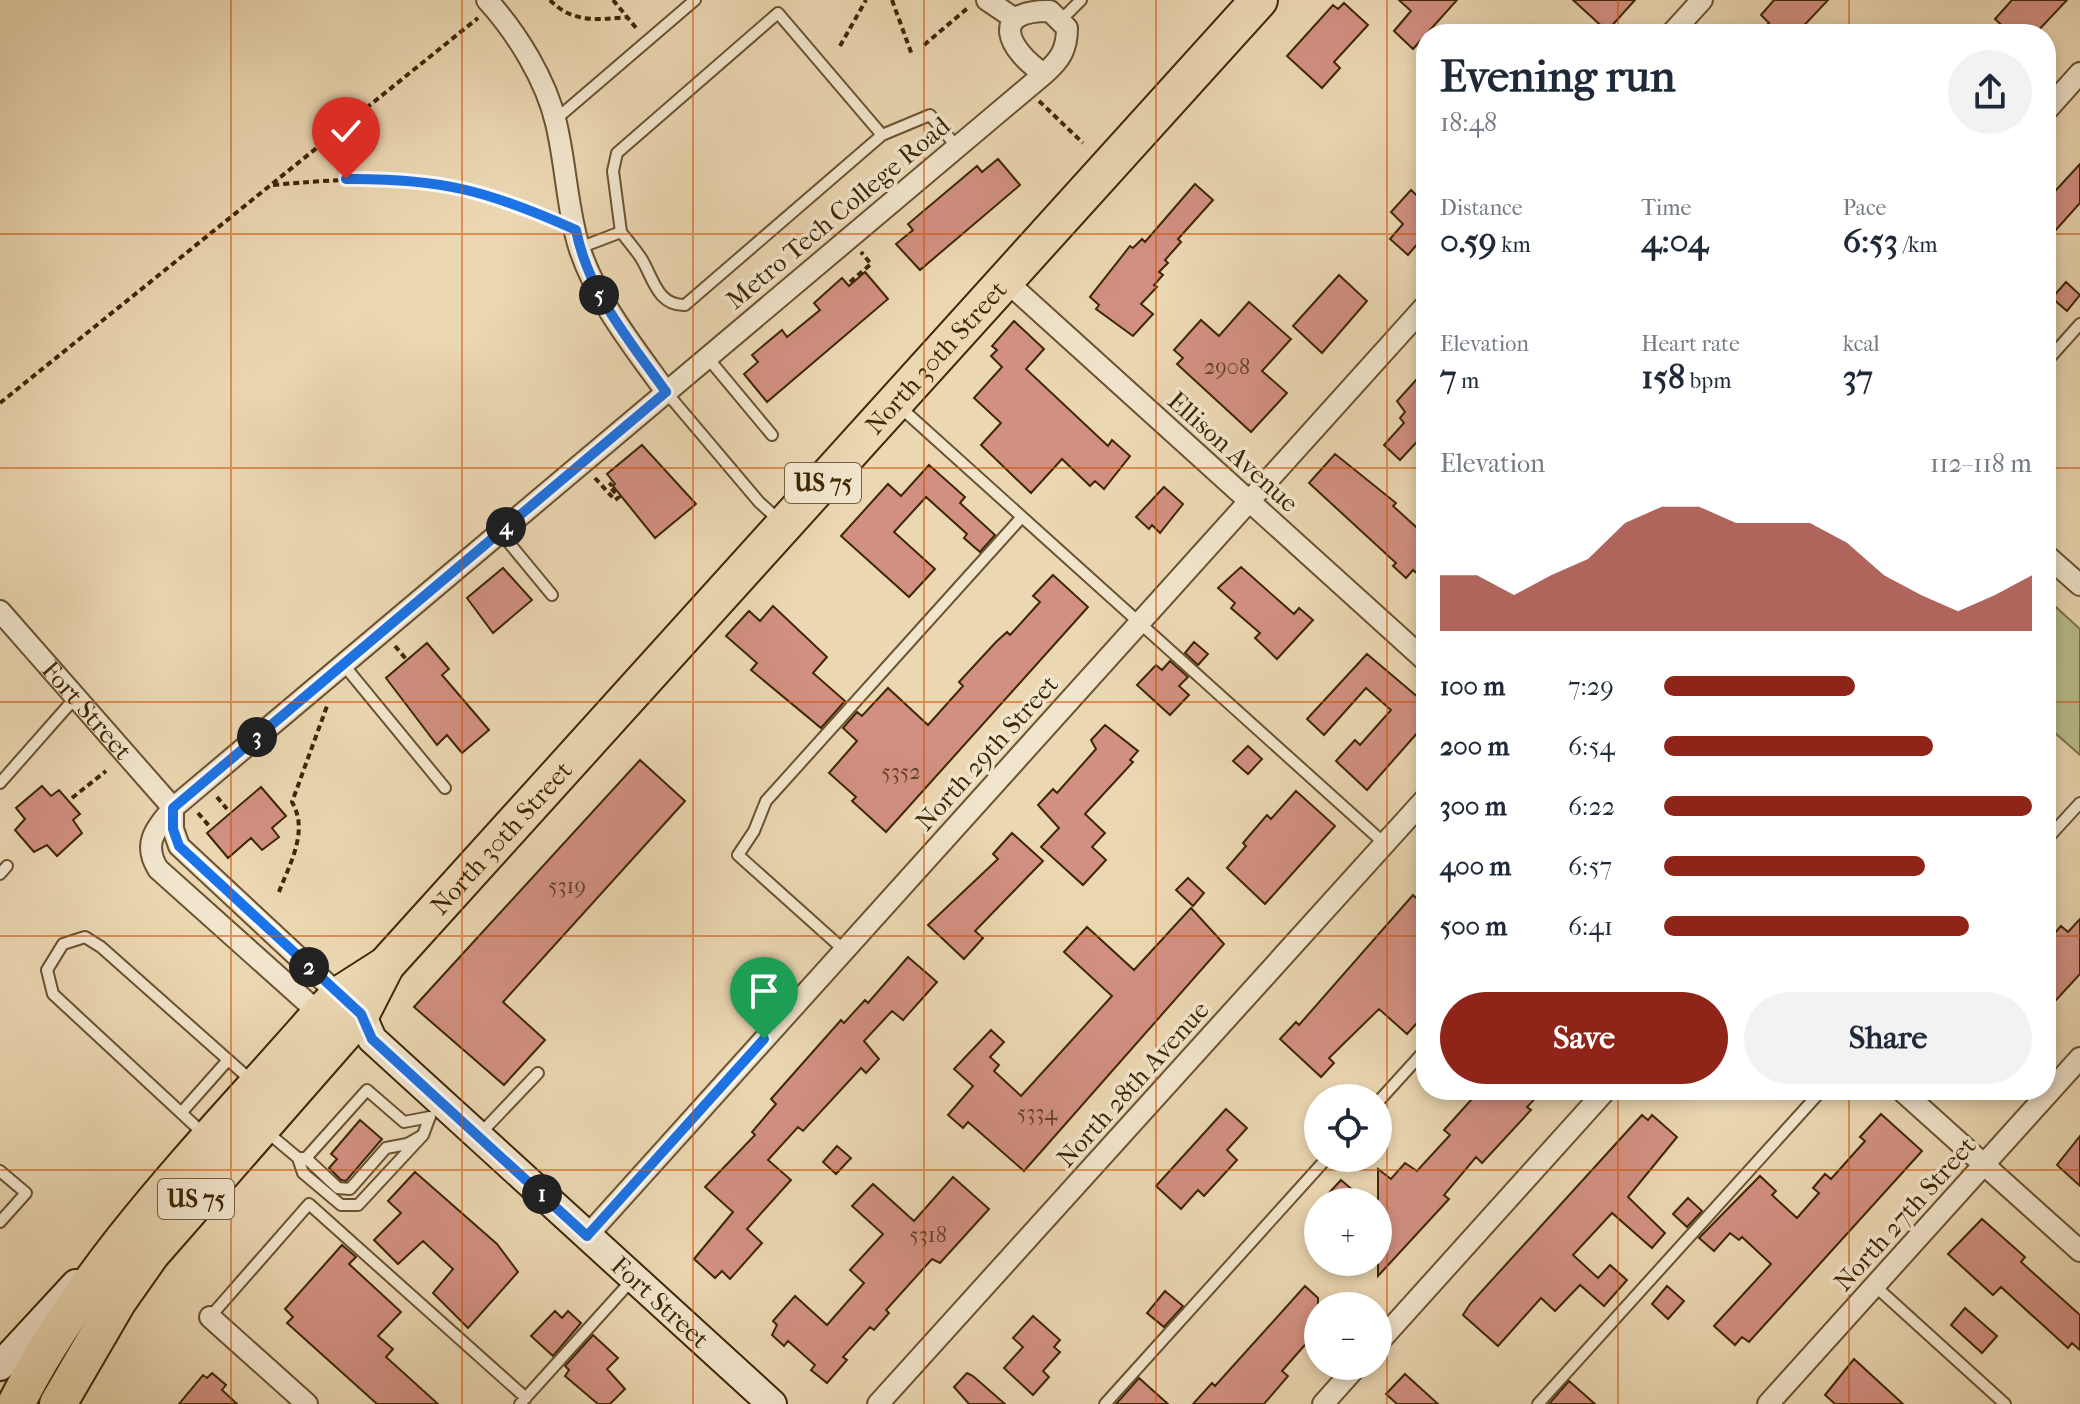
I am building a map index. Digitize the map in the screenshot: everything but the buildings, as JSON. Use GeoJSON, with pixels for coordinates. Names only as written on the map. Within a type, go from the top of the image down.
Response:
{"type":"FeatureCollection","features":[{"type":"Feature","properties":{"kind":"highway","name":"North 30th Street"},"geometry":{"type":"LineString","coordinates":[[58,1404],[102,1327],[151,1254],[261,1127],[386,965],[1259,0]]}},
{"type":"Feature","properties":{"kind":"highway","name":"North 30th Street"},"geometry":{"type":"LineString","coordinates":[[122,1239],[257,1086],[347,1019]]}},
{"type":"Feature","properties":{"kind":"highway","name":"US 75"},"geometry":{"type":"LineString","coordinates":[[16,1404],[65,1319],[122,1239]]}},
{"type":"Feature","properties":{"kind":"street"},"geometry":{"type":"LineString","coordinates":[[987,0],[1015,19]]}},
{"type":"Feature","properties":{"kind":"street"},"geometry":{"type":"LineString","coordinates":[[1680,24],[1702,0]]}},
{"type":"Feature","properties":{"kind":"street"},"geometry":{"type":"LineString","coordinates":[[490,3],[540,79],[555,120],[577,239],[603,303],[666,392]]}},
{"type":"Feature","properties":{"kind":"street"},"geometry":{"type":"LineString","coordinates":[[1044,74],[1023,60],[1012,45],[1010,33],[1015,19],[1031,11],[1050,11],[1060,21]]}},
{"type":"Feature","properties":{"kind":"street","name":"Metro Tech College Road"},"geometry":{"type":"LineString","coordinates":[[173,808],[1044,74],[1058,61],[1067,45],[1067,28],[1060,21]]}},
{"type":"Feature","properties":{"kind":"street"},"geometry":{"type":"LineString","coordinates":[[2056,100],[2080,73]]}},
{"type":"Feature","properties":{"kind":"street","name":"Ellison Avenue"},"geometry":{"type":"LineString","coordinates":[[1006,281],[1416,652]]}},
{"type":"Feature","properties":{"kind":"street","name":"North 29th Street"},"geometry":{"type":"LineString","coordinates":[[587,1236],[1416,316]]}},
{"type":"Feature","properties":{"kind":"street"},"geometry":{"type":"LineString","coordinates":[[2056,562],[2077,576]]}},
{"type":"Feature","properties":{"kind":"street","name":"Fort Street"},"geometry":{"type":"LineString","coordinates":[[0,611],[173,808],[173,829],[179,846],[435,1111],[478,1136],[772,1404]]}},
{"type":"Feature","properties":{"kind":"street","name":"Fort Street"},"geometry":{"type":"LineString","coordinates":[[173,808],[149,844],[150,856],[158,869],[347,1019]]}},
{"type":"Feature","properties":{"kind":"street","name":"North 28th Avenue"},"geometry":{"type":"LineString","coordinates":[[878,1404],[1416,809]]}},
{"type":"Feature","properties":{"kind":"street","name":"North 27th Street"},"geometry":{"type":"LineString","coordinates":[[2056,1085],[2080,1058]]}},
{"type":"Feature","properties":{"kind":"street"},"geometry":{"type":"LineString","coordinates":[[1392,1327],[1597,1100]]}},
{"type":"Feature","properties":{"kind":"street"},"geometry":{"type":"LineString","coordinates":[[1912,1100],[2080,1251]]}},
{"type":"Feature","properties":{"kind":"street","name":"North 27th Street"},"geometry":{"type":"LineString","coordinates":[[1768,1404],[2042,1100]]}},
{"type":"Feature","properties":{"kind":"street","name":"North 30th Street"},"geometry":{"type":"LineString","coordinates":[[0,1366],[122,1239]]}},
{"type":"Feature","properties":{"kind":"street"},"geometry":{"type":"LineString","coordinates":[[210,1317],[307,1404]]}},
{"type":"Feature","properties":{"kind":"street"},"geometry":{"type":"LineString","coordinates":[[1323,1404],[1344,1380]]}},
{"type":"Feature","properties":{"kind":"lane"},"geometry":{"type":"LineString","coordinates":[[555,120],[695,0]]}},
{"type":"Feature","properties":{"kind":"lane"},"geometry":{"type":"LineString","coordinates":[[1060,21],[1081,0]]}},
{"type":"Feature","properties":{"kind":"lane"},"geometry":{"type":"LineString","coordinates":[[882,135],[778,13],[617,153],[613,171],[621,232],[641,258],[661,297],[674,306],[685,305],[882,135],[930,115],[957,147]]}},
{"type":"Feature","properties":{"kind":"lane"},"geometry":{"type":"LineString","coordinates":[[577,239],[621,232]]}},
{"type":"Feature","properties":{"kind":"lane"},"geometry":{"type":"LineString","coordinates":[[2056,351],[2080,324]]}},
{"type":"Feature","properties":{"kind":"lane"},"geometry":{"type":"LineString","coordinates":[[707,357],[772,435]]}},
{"type":"Feature","properties":{"kind":"lane"},"geometry":{"type":"LineString","coordinates":[[666,392],[759,502],[785,525]]}},
{"type":"Feature","properties":{"kind":"lane"},"geometry":{"type":"LineString","coordinates":[[896,403],[1385,844]]}},
{"type":"Feature","properties":{"kind":"lane"},"geometry":{"type":"LineString","coordinates":[[844,950],[738,855],[754,831],[766,801],[1021,518]]}},
{"type":"Feature","properties":{"kind":"lane"},"geometry":{"type":"LineString","coordinates":[[500,532],[552,595]]}},
{"type":"Feature","properties":{"kind":"lane"},"geometry":{"type":"LineString","coordinates":[[343,664],[445,788]]}},
{"type":"Feature","properties":{"kind":"lane"},"geometry":{"type":"LineString","coordinates":[[0,783],[75,698]]}},
{"type":"Feature","properties":{"kind":"lane"},"geometry":{"type":"LineString","coordinates":[[2056,829],[2080,803]]}},
{"type":"Feature","properties":{"kind":"lane"},"geometry":{"type":"LineString","coordinates":[[210,1140],[53,994],[47,970],[63,944],[85,937],[101,947],[257,1086]]}},
{"type":"Feature","properties":{"kind":"lane"},"geometry":{"type":"LineString","coordinates":[[181,1113],[228,1060]]}},
{"type":"Feature","properties":{"kind":"lane"},"geometry":{"type":"LineString","coordinates":[[1392,1087],[1416,1060]]}},
{"type":"Feature","properties":{"kind":"lane"},"geometry":{"type":"LineString","coordinates":[[478,1136],[538,1073]]}},
{"type":"Feature","properties":{"kind":"lane"},"geometry":{"type":"LineString","coordinates":[[367,1090],[404,1122],[435,1111],[423,1135],[358,1205],[341,1205],[303,1173],[302,1158],[367,1090]]}},
{"type":"Feature","properties":{"kind":"lane"},"geometry":{"type":"LineString","coordinates":[[1538,1404],[1813,1100]]}},
{"type":"Feature","properties":{"kind":"lane"},"geometry":{"type":"LineString","coordinates":[[261,1127],[338,1188],[350,1189],[386,1148],[407,1144],[423,1135]]}},
{"type":"Feature","properties":{"kind":"lane"},"geometry":{"type":"LineString","coordinates":[[0,1171],[26,1193],[0,1222]]}},
{"type":"Feature","properties":{"kind":"lane"},"geometry":{"type":"LineString","coordinates":[[1105,1404],[1314,1172]]}},
{"type":"Feature","properties":{"kind":"lane"},"geometry":{"type":"LineString","coordinates":[[210,1317],[309,1204],[523,1401],[633,1278]]}},
{"type":"Feature","properties":{"kind":"lane"},"geometry":{"type":"LineString","coordinates":[[1875,1286],[2005,1404]]}},
{"type":"Feature","properties":{"kind":"path"},"geometry":{"type":"LineString","coordinates":[[550,0],[562,13],[577,18],[627,17]]}},
{"type":"Feature","properties":{"kind":"path"},"geometry":{"type":"LineString","coordinates":[[613,0],[635,26]]}},
{"type":"Feature","properties":{"kind":"path"},"geometry":{"type":"LineString","coordinates":[[840,46],[866,0]]}},
{"type":"Feature","properties":{"kind":"path"},"geometry":{"type":"LineString","coordinates":[[892,0],[912,55]]}},
{"type":"Feature","properties":{"kind":"path"},"geometry":{"type":"LineString","coordinates":[[924,45],[977,0]]}},
{"type":"Feature","properties":{"kind":"path"},"geometry":{"type":"LineString","coordinates":[[0,403],[270,186],[490,3]]}},
{"type":"Feature","properties":{"kind":"path"},"geometry":{"type":"LineString","coordinates":[[1038,100],[1083,143]]}},
{"type":"Feature","properties":{"kind":"path"},"geometry":{"type":"LineString","coordinates":[[270,186],[346,179],[433,182],[496,196],[577,239]]}},
{"type":"Feature","properties":{"kind":"path"},"geometry":{"type":"LineString","coordinates":[[850,282],[871,264],[859,251]]}},
{"type":"Feature","properties":{"kind":"path"},"geometry":{"type":"LineString","coordinates":[[594,477],[615,500],[619,497],[609,486],[612,483]]}},
{"type":"Feature","properties":{"kind":"path"},"geometry":{"type":"LineString","coordinates":[[395,646],[406,659]]}},
{"type":"Feature","properties":{"kind":"path"},"geometry":{"type":"LineString","coordinates":[[279,892],[297,843],[301,817],[292,802],[327,704]]}},
{"type":"Feature","properties":{"kind":"path"},"geometry":{"type":"LineString","coordinates":[[72,798],[106,771]]}},
{"type":"Feature","properties":{"kind":"path"},"geometry":{"type":"LineString","coordinates":[[217,797],[227,809]]}},
{"type":"Feature","properties":{"kind":"path"},"geometry":{"type":"LineString","coordinates":[[198,813],[210,827]]}},
{"type":"Feature","properties":{"kind":"green space"},"geometry":{"type":"Polygon","coordinates":[[[2056,607],[2080,629],[2080,755],[2056,734],[2056,607]]]}},
{"type":"Feature","properties":{"kind":"route"},"geometry":{"type":"LineString","coordinates":[[346,179],[433,182],[472,189],[517,204],[576,230],[579,248],[603,303],[666,392],[173,808],[173,829],[179,846],[361,1014],[372,1039],[587,1236],[764,1039]]}}]}
